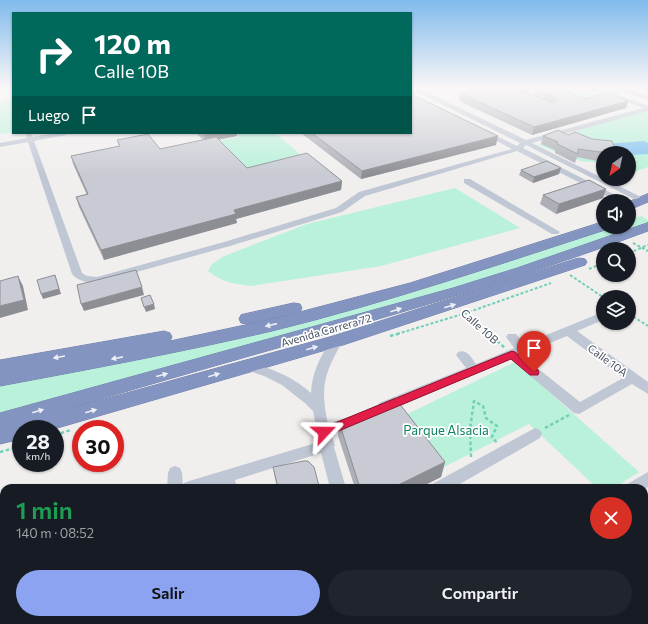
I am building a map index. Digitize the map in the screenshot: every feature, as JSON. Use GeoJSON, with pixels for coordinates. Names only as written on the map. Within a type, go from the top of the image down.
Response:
{"type":"FeatureCollection","features":[{"type":"Feature","properties":{"kind":"highway"},"geometry":{"type":"LineString","coordinates":[[0,367],[189,332],[330,299],[386,284],[596,218]]}},
{"type":"Feature","properties":{"kind":"highway","name":"Avenida Carrera 72"},"geometry":{"type":"LineString","coordinates":[[0,422],[137,381],[364,320],[462,302],[648,227]]}},
{"type":"Feature","properties":{"kind":"highway","name":"Avenida Carrera 72"},"geometry":{"type":"LineString","coordinates":[[0,379],[118,358],[307,316],[415,286],[596,228]]}},
{"type":"Feature","properties":{"kind":"highway","name":"Avenida Carrera 72"},"geometry":{"type":"LineString","coordinates":[[58,420],[337,340],[497,290],[563,276],[596,258]]}},
{"type":"Feature","properties":{"kind":"highway"},"geometry":{"type":"LineString","coordinates":[[307,316],[330,299]]}},
{"type":"Feature","properties":{"kind":"highway"},"geometry":{"type":"LineString","coordinates":[[0,436],[12,433]]}},
{"type":"Feature","properties":{"kind":"street"},"geometry":{"type":"LineString","coordinates":[[465,116],[615,194]]}},
{"type":"Feature","properties":{"kind":"street"},"geometry":{"type":"LineString","coordinates":[[33,136],[77,274],[80,277],[90,280],[103,279],[227,244],[339,210],[362,194],[624,116]]}},
{"type":"Feature","properties":{"kind":"street"},"geometry":{"type":"LineString","coordinates":[[475,128],[521,146],[615,194]]}},
{"type":"Feature","properties":{"kind":"street"},"geometry":{"type":"LineString","coordinates":[[0,140],[55,134]]}},
{"type":"Feature","properties":{"kind":"street"},"geometry":{"type":"LineString","coordinates":[[0,146],[33,136]]}},
{"type":"Feature","properties":{"kind":"street"},"geometry":{"type":"LineString","coordinates":[[467,181],[555,232]]}},
{"type":"Feature","properties":{"kind":"street"},"geometry":{"type":"LineString","coordinates":[[374,411],[596,319]]}},
{"type":"Feature","properties":{"kind":"street","name":"Calle 10A"},"geometry":{"type":"LineString","coordinates":[[568,331],[648,389]]}},
{"type":"Feature","properties":{"kind":"street"},"geometry":{"type":"LineString","coordinates":[[512,337],[517,352],[579,409],[632,378]]}},
{"type":"Feature","properties":{"kind":"street"},"geometry":{"type":"LineString","coordinates":[[337,340],[328,354],[318,381],[319,410],[337,484]]}},
{"type":"Feature","properties":{"kind":"street"},"geometry":{"type":"LineString","coordinates":[[462,355],[474,370]]}},
{"type":"Feature","properties":{"kind":"street"},"geometry":{"type":"LineString","coordinates":[[248,366],[278,376],[293,385],[301,390],[319,410]]}},
{"type":"Feature","properties":{"kind":"street"},"geometry":{"type":"LineString","coordinates":[[215,484],[228,482],[326,438],[360,417]]}},
{"type":"Feature","properties":{"kind":"street"},"geometry":{"type":"LineString","coordinates":[[446,484],[535,434]]}},
{"type":"Feature","properties":{"kind":"path"},"geometry":{"type":"LineString","coordinates":[[638,245],[648,246]]}},
{"type":"Feature","properties":{"kind":"path"},"geometry":{"type":"LineString","coordinates":[[638,245],[648,251]]}},
{"type":"Feature","properties":{"kind":"path"},"geometry":{"type":"LineString","coordinates":[[584,271],[596,266]]}},
{"type":"Feature","properties":{"kind":"path"},"geometry":{"type":"LineString","coordinates":[[384,338],[462,302],[577,273]]}},
{"type":"Feature","properties":{"kind":"path"},"geometry":{"type":"LineString","coordinates":[[563,276],[596,293]]}},
{"type":"Feature","properties":{"kind":"path","name":"Calle 10B"},"geometry":{"type":"LineString","coordinates":[[462,302],[517,352]]}},
{"type":"Feature","properties":{"kind":"path"},"geometry":{"type":"LineString","coordinates":[[636,318],[648,326]]}},
{"type":"Feature","properties":{"kind":"path"},"geometry":{"type":"LineString","coordinates":[[473,469],[469,416],[474,401],[483,406],[486,418],[497,426],[492,436],[503,452]]}},
{"type":"Feature","properties":{"kind":"path"},"geometry":{"type":"LineString","coordinates":[[535,434],[579,409]]}},
{"type":"Feature","properties":{"kind":"path"},"geometry":{"type":"LineString","coordinates":[[0,452],[12,449]]}},
{"type":"Feature","properties":{"kind":"green space"},"geometry":{"type":"Polygon","coordinates":[[[0,116],[12,116],[12,132],[0,134],[0,116]]]}},
{"type":"Feature","properties":{"kind":"green space"},"geometry":{"type":"Polygon","coordinates":[[[620,116],[648,116],[648,167],[636,171],[636,146],[596,146],[596,162],[580,161],[538,145],[620,116]]]}},
{"type":"Feature","properties":{"kind":"green space"},"geometry":{"type":"Polygon","coordinates":[[[237,134],[276,134],[307,160],[249,173],[218,141],[239,137],[237,134]]]}},
{"type":"Feature","properties":{"kind":"green space"},"geometry":{"type":"Polygon","coordinates":[[[455,188],[520,228],[381,266],[251,286],[228,282],[218,278],[208,271],[211,265],[222,257],[307,224],[455,188]]]}},
{"type":"Feature","properties":{"kind":"green space"},"geometry":{"type":"Polygon","coordinates":[[[641,216],[648,220],[648,224],[636,228],[636,218],[641,216]]]}},
{"type":"Feature","properties":{"kind":"green space"},"geometry":{"type":"Polygon","coordinates":[[[596,232],[596,234],[619,234],[406,304],[0,416],[0,382],[396,296],[596,232]]]}},
{"type":"Feature","properties":{"kind":"green space","name":"Parque Alsacia"},"geometry":{"type":"Polygon","coordinates":[[[515,362],[639,472],[620,484],[593,484],[529,424],[436,471],[397,419],[515,362]]]}},
{"type":"Feature","properties":{"kind":"water"},"geometry":{"type":"Polygon","coordinates":[[[644,141],[648,143],[648,154],[636,155],[636,146],[607,146],[604,144],[644,141]]]}},
{"type":"Feature","properties":{"kind":"building"},"geometry":{"type":"Polygon","coordinates":[[[412,116],[457,116],[498,136],[362,171],[313,134],[412,134],[412,116]]]}},
{"type":"Feature","properties":{"kind":"building"},"geometry":{"type":"Polygon","coordinates":[[[510,116],[573,116],[534,127],[510,116]]]}},
{"type":"Feature","properties":{"kind":"building"},"geometry":{"type":"Polygon","coordinates":[[[558,130],[568,135],[575,132],[592,139],[612,141],[614,146],[596,146],[596,151],[578,149],[578,154],[557,144],[558,142],[543,136],[558,130]]]}},
{"type":"Feature","properties":{"kind":"building"},"geometry":{"type":"Polygon","coordinates":[[[148,134],[160,149],[216,137],[247,168],[307,153],[342,181],[234,210],[236,214],[101,250],[76,197],[88,194],[71,156],[120,146],[117,140],[148,134]]]}},
{"type":"Feature","properties":{"kind":"building"},"geometry":{"type":"Polygon","coordinates":[[[547,161],[561,168],[534,177],[521,170],[547,161]]]}},
{"type":"Feature","properties":{"kind":"building"},"geometry":{"type":"Polygon","coordinates":[[[589,180],[596,184],[596,186],[600,186],[606,189],[559,204],[543,195],[589,180]]]}},
{"type":"Feature","properties":{"kind":"building"},"geometry":{"type":"Polygon","coordinates":[[[136,270],[142,287],[81,304],[77,285],[136,270]]]}},
{"type":"Feature","properties":{"kind":"building"},"geometry":{"type":"Polygon","coordinates":[[[55,275],[59,289],[41,294],[37,280],[55,275]]]}},
{"type":"Feature","properties":{"kind":"building"},"geometry":{"type":"Polygon","coordinates":[[[18,276],[24,300],[0,306],[0,281],[18,276]]]}},
{"type":"Feature","properties":{"kind":"building"},"geometry":{"type":"Polygon","coordinates":[[[150,295],[154,304],[144,307],[141,298],[150,295]]]}},
{"type":"Feature","properties":{"kind":"building"},"geometry":{"type":"Polygon","coordinates":[[[395,398],[445,462],[400,484],[359,484],[339,422],[395,398]]]}},
{"type":"Feature","properties":{"kind":"building"},"geometry":{"type":"Polygon","coordinates":[[[308,461],[314,467],[318,484],[277,484],[273,467],[308,461]]]}},
{"type":"Feature","properties":{"kind":"route"},"geometry":{"type":"LineString","coordinates":[[324,432],[512,354],[534,372]]}}]}
